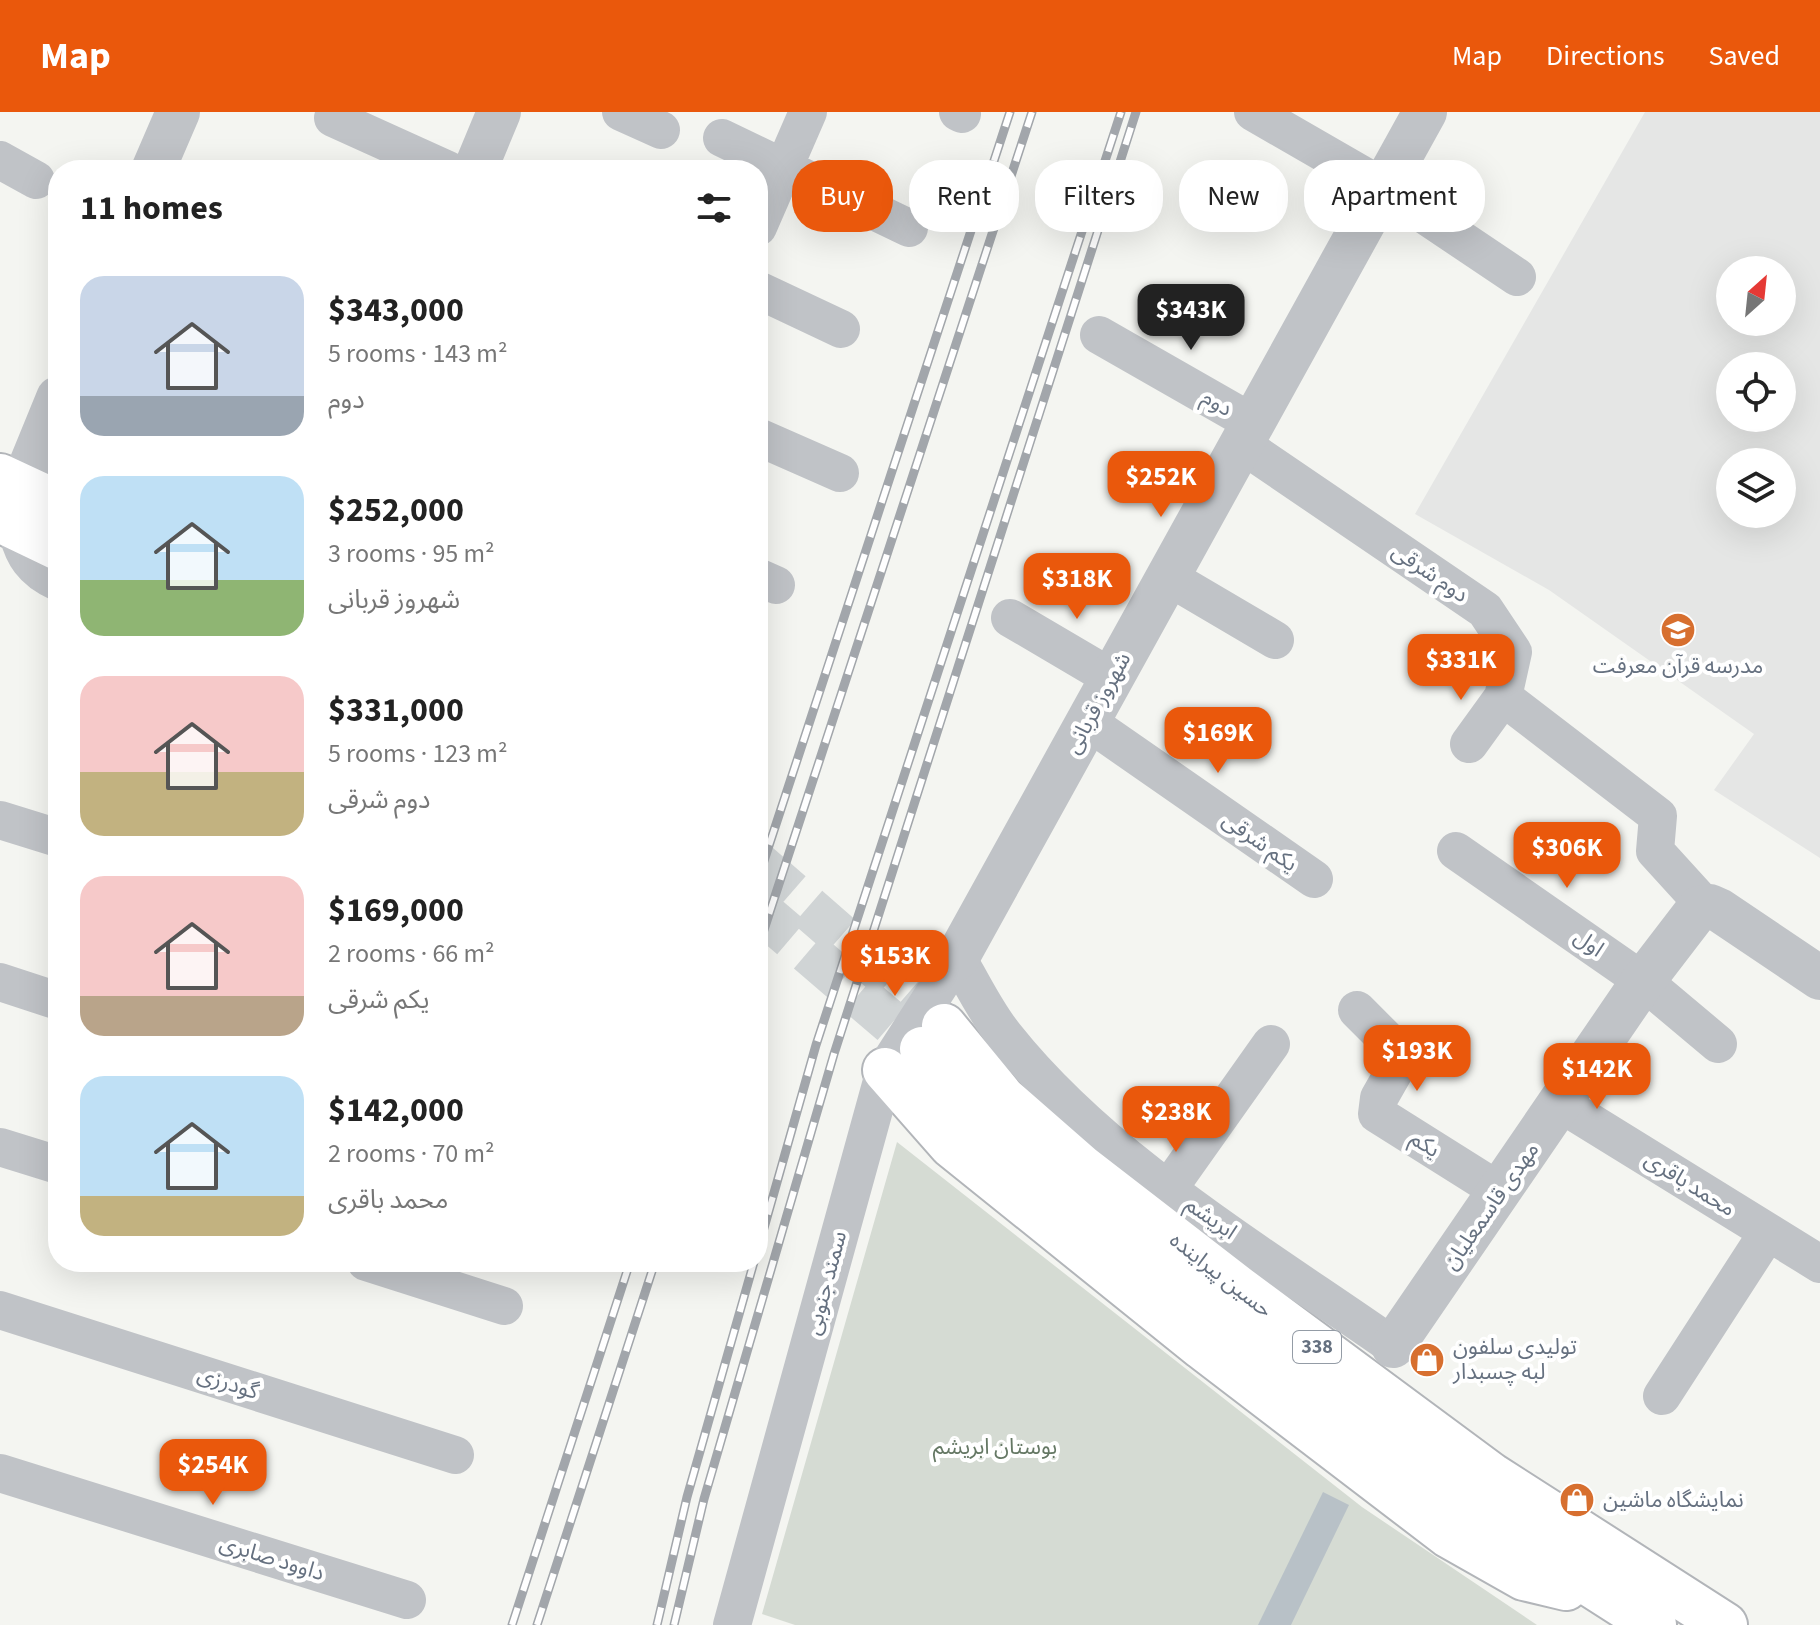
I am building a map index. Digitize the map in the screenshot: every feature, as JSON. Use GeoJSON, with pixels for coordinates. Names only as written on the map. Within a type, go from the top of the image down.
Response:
{"type":"FeatureCollection","features":[{"type":"Feature","properties":{"kind":"main road"},"geometry":{"type":"LineString","coordinates":[[26,502],[48,534]]}},
{"type":"Feature","properties":{"kind":"main road"},"geometry":{"type":"LineString","coordinates":[[917,1049],[962,1154],[1189,1337],[1448,1535],[1524,1578],[1616,1601],[1654,1625]]}},
{"type":"Feature","properties":{"kind":"main road","name":"حسین پیراینده"},"geometry":{"type":"LineString","coordinates":[[917,1049],[1003,1098],[1083,1168],[1241,1290],[1491,1475],[1725,1625]]}},
{"type":"Feature","properties":{"kind":"street"},"geometry":{"type":"LineString","coordinates":[[157,160],[178,112]]}},
{"type":"Feature","properties":{"kind":"street"},"geometry":{"type":"LineString","coordinates":[[479,160],[499,112]]}},
{"type":"Feature","properties":{"kind":"street"},"geometry":{"type":"LineString","coordinates":[[621,112],[661,130]]}},
{"type":"Feature","properties":{"kind":"street"},"geometry":{"type":"LineString","coordinates":[[768,204],[808,112]]}},
{"type":"Feature","properties":{"kind":"street"},"geometry":{"type":"LineString","coordinates":[[1253,112],[1336,160]]}},
{"type":"Feature","properties":{"kind":"street","name":"شهروز قربانی"},"geometry":{"type":"LineString","coordinates":[[1398,160],[1425,112]]}},
{"type":"Feature","properties":{"kind":"street"},"geometry":{"type":"LineString","coordinates":[[333,118],[426,160]]}},
{"type":"Feature","properties":{"kind":"street"},"geometry":{"type":"LineString","coordinates":[[722,138],[767,160]]}},
{"type":"Feature","properties":{"kind":"street"},"geometry":{"type":"LineString","coordinates":[[0,160],[36,180]]}},
{"type":"Feature","properties":{"kind":"street"},"geometry":{"type":"LineString","coordinates":[[768,160],[909,228]]}},
{"type":"Feature","properties":{"kind":"street","name":"شهروز قربانی"},"geometry":{"type":"LineString","coordinates":[[957,958],[1358,232]]}},
{"type":"Feature","properties":{"kind":"street"},"geometry":{"type":"LineString","coordinates":[[1450,232],[1517,277]]}},
{"type":"Feature","properties":{"kind":"street"},"geometry":{"type":"LineString","coordinates":[[768,295],[841,329]]}},
{"type":"Feature","properties":{"kind":"street","name":"دوم"},"geometry":{"type":"LineString","coordinates":[[1099,335],[1247,433]]}},
{"type":"Feature","properties":{"kind":"street"},"geometry":{"type":"LineString","coordinates":[[48,430],[26,502],[21,547],[29,564],[48,576]]}},
{"type":"Feature","properties":{"kind":"street","name":"دوم شرقی"},"geometry":{"type":"LineString","coordinates":[[1247,433],[1485,610],[1513,652],[1503,697]]}},
{"type":"Feature","properties":{"kind":"street"},"geometry":{"type":"LineString","coordinates":[[768,441],[840,473]]}},
{"type":"Feature","properties":{"kind":"street"},"geometry":{"type":"LineString","coordinates":[[1168,577],[1275,640]]}},
{"type":"Feature","properties":{"kind":"street"},"geometry":{"type":"LineString","coordinates":[[1010,618],[1112,678]]}},
{"type":"Feature","properties":{"kind":"street"},"geometry":{"type":"LineString","coordinates":[[1469,744],[1503,697],[1658,816],[1655,851],[1706,907],[1719,910],[1820,978]]}},
{"type":"Feature","properties":{"kind":"street","name":"یکم شرقی"},"geometry":{"type":"LineString","coordinates":[[1088,722],[1314,879]]}},
{"type":"Feature","properties":{"kind":"street"},"geometry":{"type":"LineString","coordinates":[[0,820],[48,835]]}},
{"type":"Feature","properties":{"kind":"street","name":"اول"},"geometry":{"type":"LineString","coordinates":[[1456,851],[1643,981],[1718,1044]]}},
{"type":"Feature","properties":{"kind":"street","name":"مهدی قاسمعلیان"},"geometry":{"type":"LineString","coordinates":[[1393,1346],[1643,981],[1691,915],[1706,907]]}},
{"type":"Feature","properties":{"kind":"street","name":"سمند جنوبی"},"geometry":{"type":"LineString","coordinates":[[732,1625],[917,1049],[957,958]]}},
{"type":"Feature","properties":{"kind":"street","name":"ابریشم"},"geometry":{"type":"LineString","coordinates":[[957,958],[1004,1036],[1096,1132],[1169,1188],[1393,1346]]}},
{"type":"Feature","properties":{"kind":"street"},"geometry":{"type":"LineString","coordinates":[[0,982],[48,998]]}},
{"type":"Feature","properties":{"kind":"street","name":"یکم"},"geometry":{"type":"LineString","coordinates":[[1357,1010],[1403,1056],[1379,1098],[1377,1114],[1501,1192]]}},
{"type":"Feature","properties":{"kind":"street"},"geometry":{"type":"LineString","coordinates":[[1169,1188],[1271,1044]]}},
{"type":"Feature","properties":{"kind":"street","name":"محمد باقری"},"geometry":{"type":"LineString","coordinates":[[1561,1104],[1820,1264]]}},
{"type":"Feature","properties":{"kind":"street"},"geometry":{"type":"LineString","coordinates":[[0,1147],[48,1162]]}},
{"type":"Feature","properties":{"kind":"street"},"geometry":{"type":"LineString","coordinates":[[1662,1396],[1768,1232]]}},
{"type":"Feature","properties":{"kind":"street"},"geometry":{"type":"LineString","coordinates":[[397,1272],[504,1306]]}},
{"type":"Feature","properties":{"kind":"street","name":"گودرزی"},"geometry":{"type":"LineString","coordinates":[[0,1310],[455,1455]]}},
{"type":"Feature","properties":{"kind":"street","name":"داوود صابری"},"geometry":{"type":"LineString","coordinates":[[0,1473],[407,1600]]}},
{"type":"Feature","properties":{"kind":"shaded area"},"geometry":{"type":"Polygon","coordinates":[[[1645,112],[1820,112],[1820,858],[1714,790],[1754,734],[1549,590],[1415,514],[1645,112]]]}},
{"type":"Feature","properties":{"kind":"shaded area"},"geometry":{"type":"Polygon","coordinates":[[[1323,1492],[1349,1505],[1291,1625],[1258,1625],[1323,1492]]]}},
{"type":"Feature","properties":{"kind":"green space","name":"بوستان ابریشم"},"geometry":{"type":"Polygon","coordinates":[[[897,1142],[1362,1507],[1537,1625],[795,1625],[762,1614],[897,1142]]]}},
{"type":"Feature","properties":{"kind":"tunnel"},"geometry":{"type":"LineString","coordinates":[[768,873],[944,1026]]}},
{"type":"Feature","properties":{"kind":"tunnel"},"geometry":{"type":"LineString","coordinates":[[768,918],[922,1049]]}},
{"type":"Feature","properties":{"kind":"railway"},"geometry":{"type":"LineString","coordinates":[[768,849],[1010,112]]}},
{"type":"Feature","properties":{"kind":"railway"},"geometry":{"type":"LineString","coordinates":[[768,917],[1032,112]]}},
{"type":"Feature","properties":{"kind":"railway"},"geometry":{"type":"LineString","coordinates":[[768,1214],[816,1045],[1121,112]]}},
{"type":"Feature","properties":{"kind":"railway"},"geometry":{"type":"LineString","coordinates":[[674,1625],[704,1499],[834,1054],[1136,112]]}},
{"type":"Feature","properties":{"kind":"railway"},"geometry":{"type":"LineString","coordinates":[[512,1625],[627,1272]]}},
{"type":"Feature","properties":{"kind":"railway"},"geometry":{"type":"LineString","coordinates":[[537,1625],[652,1272]]}},
{"type":"Feature","properties":{"kind":"railway"},"geometry":{"type":"LineString","coordinates":[[657,1625],[687,1497],[751,1272]]}},
{"type":"Feature","properties":{"kind":"place","name":"مدرسه قرآن معرفت"},"geometry":{"type":"Point","coordinates":[1678,630]}},
{"type":"Feature","properties":{"kind":"place","name":"تولیدی سلفون لبه‌ چسبدار"},"geometry":{"type":"Point","coordinates":[1427,1360]}},
{"type":"Feature","properties":{"kind":"place","name":"نمایشگاه ماشین"},"geometry":{"type":"Point","coordinates":[1577,1500]}}]}
